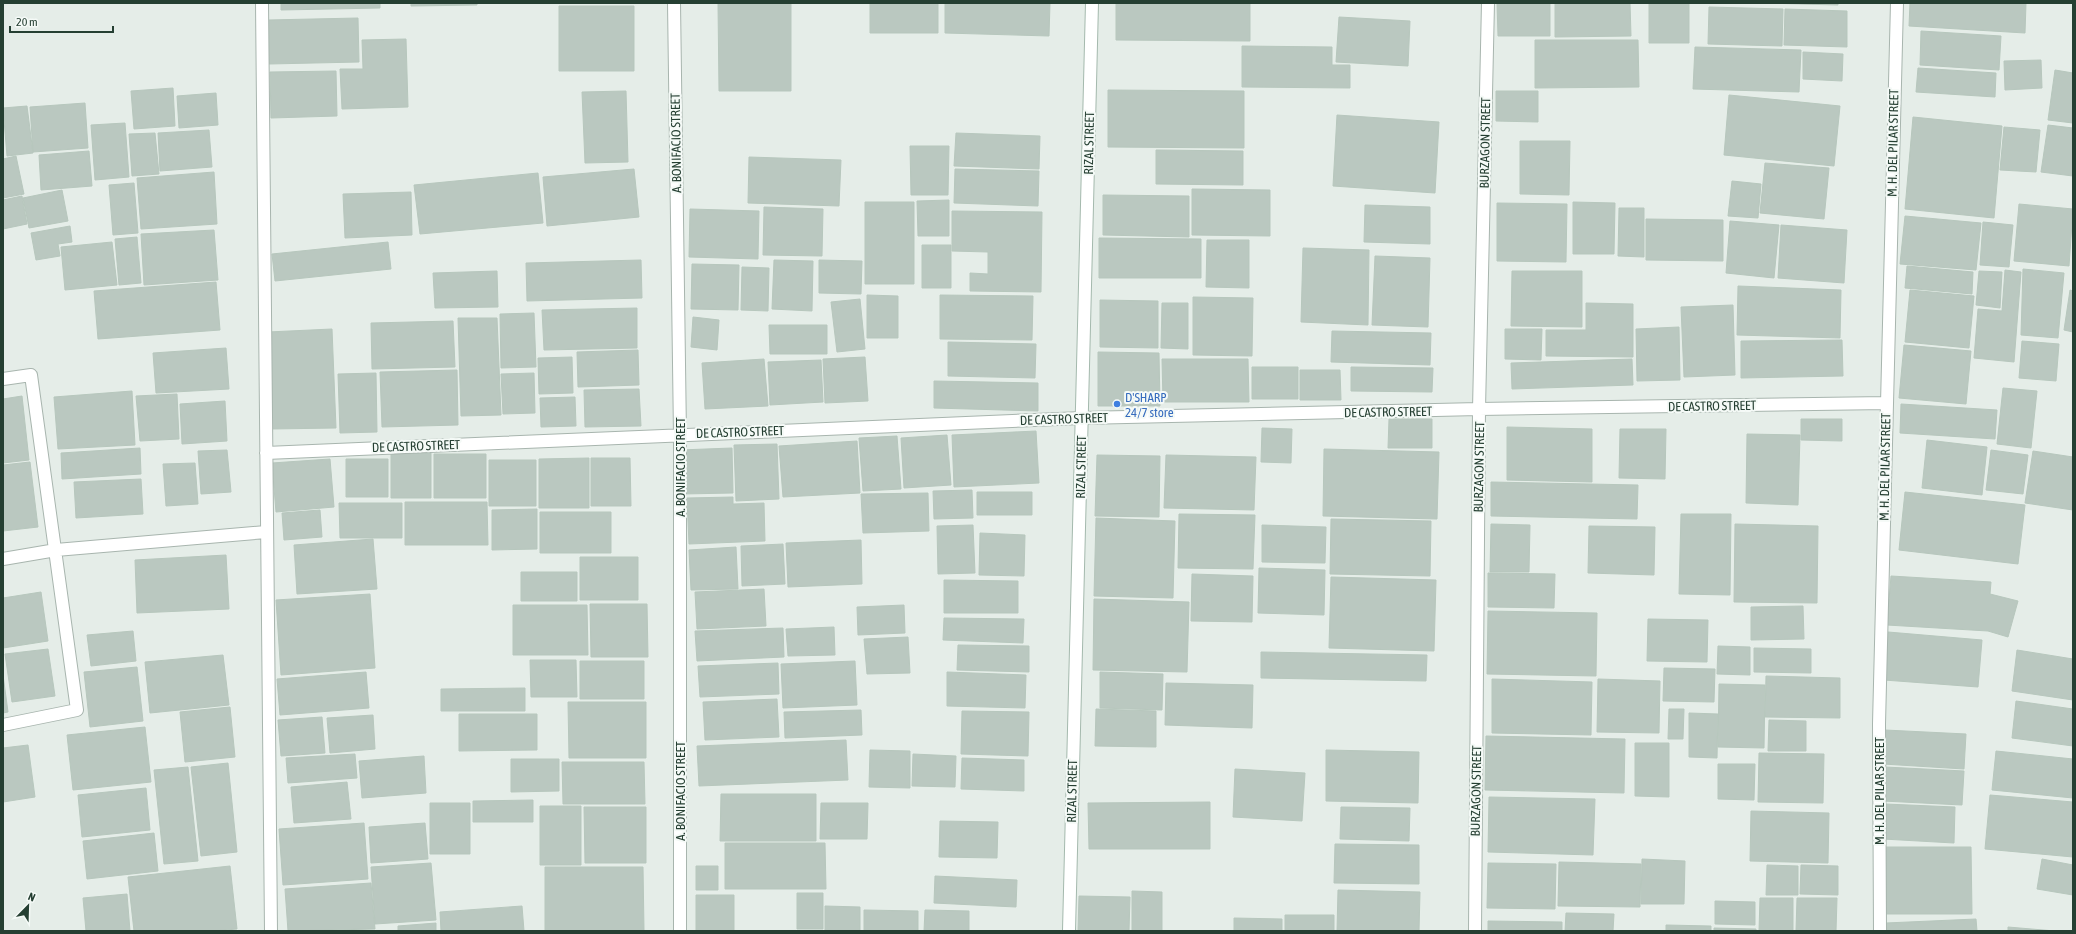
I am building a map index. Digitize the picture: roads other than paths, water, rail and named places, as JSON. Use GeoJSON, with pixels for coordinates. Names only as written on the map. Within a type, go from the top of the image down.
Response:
{"type":"FeatureCollection","features":[{"type":"Feature","properties":{"kind":"street"},"geometry":{"type":"LineString","coordinates":[[262,3],[271,931]]}},
{"type":"Feature","properties":{"kind":"street","name":"A. BONIFACIO STREET"},"geometry":{"type":"LineString","coordinates":[[674,3],[680,435],[680,931]]}},
{"type":"Feature","properties":{"kind":"street","name":"RIZAL STREET"},"geometry":{"type":"LineString","coordinates":[[1069,931],[1092,3]]}},
{"type":"Feature","properties":{"kind":"street","name":"BURZAGON STREET"},"geometry":{"type":"LineString","coordinates":[[1475,931],[1480,410],[1488,3]]}},
{"type":"Feature","properties":{"kind":"street","name":"M. H. DEL PILAR STREET"},"geometry":{"type":"LineString","coordinates":[[1880,931],[1879,724],[1897,3]]}},
{"type":"Feature","properties":{"kind":"street"},"geometry":{"type":"LineString","coordinates":[[3,379],[31,375],[77,710],[3,725]]}},
{"type":"Feature","properties":{"kind":"street","name":"DE CASTRO STREET"},"geometry":{"type":"LineString","coordinates":[[266,453],[1082,418],[1887,404]]}},
{"type":"Feature","properties":{"kind":"street"},"geometry":{"type":"LineString","coordinates":[[3,559],[56,550],[266,532]]}},
{"type":"Feature","properties":{"kind":"place","name":"D'SHARP 24/7 store"},"geometry":{"type":"Point","coordinates":[1117,404]}}]}
